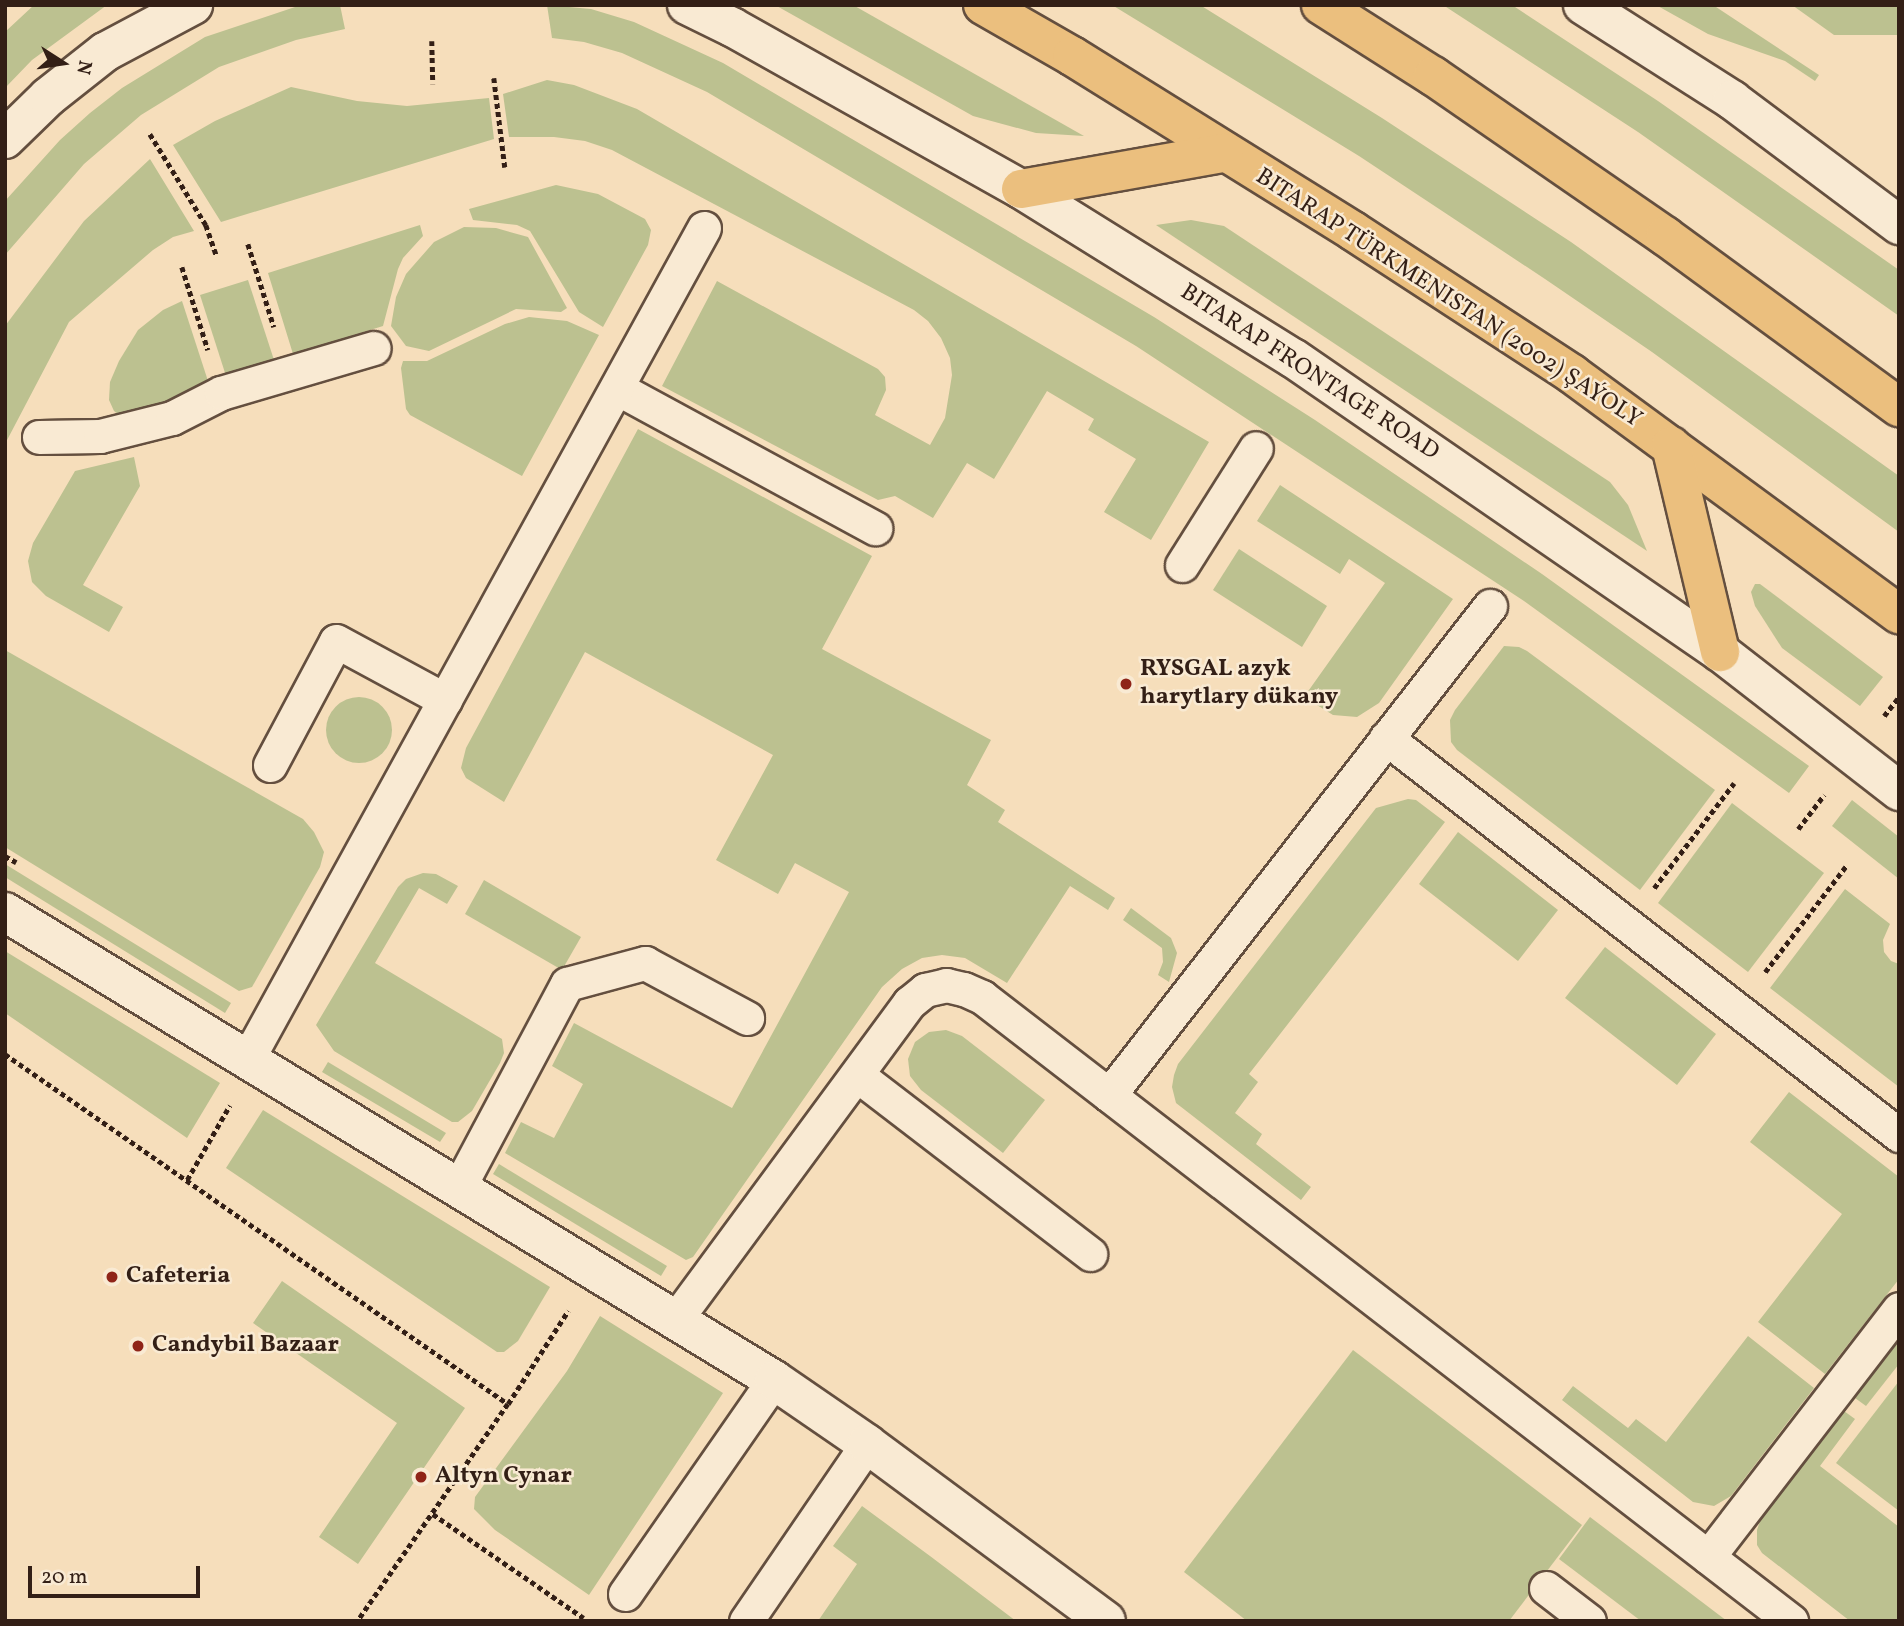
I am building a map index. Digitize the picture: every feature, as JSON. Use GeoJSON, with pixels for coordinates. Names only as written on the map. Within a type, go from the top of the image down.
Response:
{"type":"FeatureCollection","features":[{"type":"Feature","properties":{"kind":"main road","name":"BITARAP TÜRKMENISTAN (2002) ŞAÝOLY"},"geometry":{"type":"LineString","coordinates":[[983,5],[1072,56],[1353,231],[1572,374],[1899,614]]}},
{"type":"Feature","properties":{"kind":"main road"},"geometry":{"type":"LineString","coordinates":[[1321,5],[1433,76],[1654,229],[1899,407]]}},
{"type":"Feature","properties":{"kind":"main road"},"geometry":{"type":"LineString","coordinates":[[1021,189],[1224,153]]}},
{"type":"Feature","properties":{"kind":"main road"},"geometry":{"type":"LineString","coordinates":[[1671,446],[1720,652]]}},
{"type":"Feature","properties":{"kind":"street"},"geometry":{"type":"LineString","coordinates":[[5,139],[48,97],[105,52],[193,5]]}},
{"type":"Feature","properties":{"kind":"street","name":"BITARAP FRONTAGE ROAD"},"geometry":{"type":"LineString","coordinates":[[687,5],[732,27],[1021,189],[1293,358],[1720,652],[1899,791]]}},
{"type":"Feature","properties":{"kind":"street"},"geometry":{"type":"LineString","coordinates":[[1583,5],[1732,100],[1899,225]]}},
{"type":"Feature","properties":{"kind":"street"},"geometry":{"type":"LineString","coordinates":[[5,912],[774,1380],[867,1444],[1106,1621]]}},
{"type":"Feature","properties":{"kind":"lane"},"geometry":{"type":"LineString","coordinates":[[248,1058],[704,228]]}},
{"type":"Feature","properties":{"kind":"lane"},"geometry":{"type":"LineString","coordinates":[[39,437],[100,436],[172,418],[221,393],[374,348]]}},
{"type":"Feature","properties":{"kind":"lane"},"geometry":{"type":"LineString","coordinates":[[617,388],[875,528]]}},
{"type":"Feature","properties":{"kind":"lane"},"geometry":{"type":"LineString","coordinates":[[1182,565],[1256,449]]}},
{"type":"Feature","properties":{"kind":"lane"},"geometry":{"type":"LineString","coordinates":[[1109,1096],[1490,606]]}},
{"type":"Feature","properties":{"kind":"lane"},"geometry":{"type":"LineString","coordinates":[[270,765],[336,641],[445,700]]}},
{"type":"Feature","properties":{"kind":"lane"},"geometry":{"type":"LineString","coordinates":[[1386,738],[1899,1135]]}},
{"type":"Feature","properties":{"kind":"lane"},"geometry":{"type":"LineString","coordinates":[[458,1187],[567,984],[645,963],[747,1018]]}},
{"type":"Feature","properties":{"kind":"lane"},"geometry":{"type":"LineString","coordinates":[[676,1319],[909,1003],[925,990],[946,985],[982,997],[1791,1621]]}},
{"type":"Feature","properties":{"kind":"lane"},"geometry":{"type":"LineString","coordinates":[[857,1075],[1090,1254]]}},
{"type":"Feature","properties":{"kind":"lane"},"geometry":{"type":"LineString","coordinates":[[1708,1557],[1899,1309]]}},
{"type":"Feature","properties":{"kind":"lane"},"geometry":{"type":"LineString","coordinates":[[625,1594],[774,1380]]}},
{"type":"Feature","properties":{"kind":"lane"},"geometry":{"type":"LineString","coordinates":[[746,1621],[867,1444]]}},
{"type":"Feature","properties":{"kind":"lane"},"geometry":{"type":"LineString","coordinates":[[1546,1588],[1590,1621]]}},
{"type":"Feature","properties":{"kind":"path"},"geometry":{"type":"LineString","coordinates":[[432,41],[433,84]]}},
{"type":"Feature","properties":{"kind":"path"},"geometry":{"type":"LineString","coordinates":[[494,78],[505,167]]}},
{"type":"Feature","properties":{"kind":"path"},"geometry":{"type":"LineString","coordinates":[[150,134],[206,225],[216,254]]}},
{"type":"Feature","properties":{"kind":"path"},"geometry":{"type":"LineString","coordinates":[[248,244],[289,373]]}},
{"type":"Feature","properties":{"kind":"path"},"geometry":{"type":"LineString","coordinates":[[182,267],[221,393]]}},
{"type":"Feature","properties":{"kind":"path"},"geometry":{"type":"LineString","coordinates":[[1628,924],[1734,783]]}},
{"type":"Feature","properties":{"kind":"path"},"geometry":{"type":"LineString","coordinates":[[1737,1009],[1846,866]]}},
{"type":"Feature","properties":{"kind":"path"},"geometry":{"type":"LineString","coordinates":[[5,1054],[508,1404]]}},
{"type":"Feature","properties":{"kind":"path"},"geometry":{"type":"LineString","coordinates":[[187,1180],[235,1095],[248,1058]]}},
{"type":"Feature","properties":{"kind":"path"},"geometry":{"type":"LineString","coordinates":[[358,1621],[508,1404],[594,1269]]}},
{"type":"Feature","properties":{"kind":"path"},"geometry":{"type":"LineString","coordinates":[[433,1514],[588,1621]]}},
{"type":"Feature","properties":{"kind":"green space"},"geometry":{"type":"Polygon","coordinates":[[[34,5],[107,5],[32,60],[5,88],[5,32],[34,5]]]}},
{"type":"Feature","properties":{"kind":"green space"},"geometry":{"type":"Polygon","coordinates":[[[301,5],[340,5],[345,29],[296,40],[219,67],[141,115],[84,164],[5,255],[5,201],[60,140],[90,113],[122,88],[205,37],[301,5]]]}},
{"type":"Feature","properties":{"kind":"green space"},"geometry":{"type":"Polygon","coordinates":[[[547,5],[591,9],[634,22],[723,63],[1154,317],[1315,420],[1542,574],[1809,766],[1789,793],[1524,601],[1136,346],[707,92],[622,53],[584,42],[552,38],[547,5]]]}},
{"type":"Feature","properties":{"kind":"green space"},"geometry":{"type":"Polygon","coordinates":[[[775,5],[853,5],[1084,136],[1036,133],[973,116],[775,5]]]}},
{"type":"Feature","properties":{"kind":"green space"},"geometry":{"type":"Polygon","coordinates":[[[1112,5],[1200,5],[1382,118],[1571,242],[1899,476],[1899,532],[1652,352],[1545,279],[1359,156],[1112,5]]]}},
{"type":"Feature","properties":{"kind":"green space"},"geometry":{"type":"Polygon","coordinates":[[[1443,5],[1512,5],[1658,101],[1899,270],[1899,316],[1638,132],[1443,5]]]}},
{"type":"Feature","properties":{"kind":"green space"},"geometry":{"type":"Polygon","coordinates":[[[1656,5],[1713,5],[1819,75],[1815,81],[1785,61],[1708,34],[1656,5]]]}},
{"type":"Feature","properties":{"kind":"green space"},"geometry":{"type":"Polygon","coordinates":[[[1792,5],[1899,5],[1899,35],[1834,35],[1792,5]]]}},
{"type":"Feature","properties":{"kind":"green space"},"geometry":{"type":"Polygon","coordinates":[[[547,80],[574,85],[637,109],[1209,442],[1151,540],[1104,512],[1136,459],[1088,430],[1094,419],[1047,391],[994,479],[967,463],[933,518],[895,496],[878,500],[662,386],[717,281],[878,369],[885,377],[886,390],[875,415],[930,445],[945,418],[952,375],[950,358],[941,338],[928,321],[914,310],[612,150],[585,141],[554,137],[509,137],[503,94],[547,80]]]}},
{"type":"Feature","properties":{"kind":"green space"},"geometry":{"type":"Polygon","coordinates":[[[291,87],[357,101],[407,106],[489,98],[494,139],[221,222],[173,145],[215,121],[291,87]]]}},
{"type":"Feature","properties":{"kind":"green space"},"geometry":{"type":"Polygon","coordinates":[[[150,159],[194,231],[173,237],[153,250],[69,322],[5,444],[5,326],[84,221],[150,159]]]}},
{"type":"Feature","properties":{"kind":"green space"},"geometry":{"type":"Polygon","coordinates":[[[556,185],[598,194],[645,219],[651,230],[648,245],[603,327],[579,312],[530,231],[517,225],[473,220],[469,209],[556,185]]]}},
{"type":"Feature","properties":{"kind":"green space"},"geometry":{"type":"Polygon","coordinates":[[[1191,220],[1224,226],[1610,482],[1628,505],[1647,551],[1156,225],[1191,220]]]}},
{"type":"Feature","properties":{"kind":"green space"},"geometry":{"type":"Polygon","coordinates":[[[420,225],[423,236],[403,258],[398,269],[383,326],[293,354],[268,273],[420,225]]]}},
{"type":"Feature","properties":{"kind":"green space"},"geometry":{"type":"Polygon","coordinates":[[[464,227],[496,228],[528,237],[567,308],[561,312],[516,309],[429,351],[406,346],[391,326],[396,297],[406,274],[434,242],[464,227]]]}},
{"type":"Feature","properties":{"kind":"green space"},"geometry":{"type":"Polygon","coordinates":[[[248,280],[274,360],[226,376],[200,295],[248,280]]]}},
{"type":"Feature","properties":{"kind":"green space"},"geometry":{"type":"Polygon","coordinates":[[[182,301],[208,381],[175,405],[122,417],[114,411],[109,400],[110,382],[119,361],[138,330],[163,310],[182,301]]]}},
{"type":"Feature","properties":{"kind":"green space"},"geometry":{"type":"Polygon","coordinates":[[[529,317],[567,321],[599,335],[522,476],[410,415],[406,409],[401,368],[403,361],[427,361],[505,324],[529,317]]]}},
{"type":"Feature","properties":{"kind":"green space"},"geometry":{"type":"Polygon","coordinates":[[[638,429],[872,556],[822,649],[991,740],[967,785],[1005,810],[998,822],[1115,898],[1108,910],[1070,886],[1007,983],[965,958],[942,955],[922,958],[902,969],[882,987],[693,1257],[686,1260],[505,1153],[521,1122],[554,1138],[583,1084],[552,1066],[574,1023],[732,1108],[849,892],[795,863],[778,894],[716,860],[773,755],[585,652],[504,802],[466,778],[461,768],[466,748],[638,429]]]}},
{"type":"Feature","properties":{"kind":"green space"},"geometry":{"type":"Polygon","coordinates":[[[134,457],[140,486],[83,585],[123,607],[109,632],[46,596],[32,582],[28,561],[33,543],[75,471],[134,457]]]}},
{"type":"Feature","properties":{"kind":"green space"},"geometry":{"type":"Polygon","coordinates":[[[1280,485],[1453,599],[1379,703],[1357,717],[1333,715],[1304,697],[1385,583],[1349,559],[1340,574],[1257,521],[1280,485]]]}},
{"type":"Feature","properties":{"kind":"green space"},"geometry":{"type":"Polygon","coordinates":[[[1239,549],[1327,606],[1302,647],[1213,590],[1239,549]]]}},
{"type":"Feature","properties":{"kind":"green space"},"geometry":{"type":"Polygon","coordinates":[[[1755,584],[1760,584],[1883,677],[1860,706],[1782,648],[1755,606],[1751,592],[1755,584]]]}},
{"type":"Feature","properties":{"kind":"green space"},"geometry":{"type":"Polygon","coordinates":[[[1504,646],[1519,647],[1527,651],[1715,790],[1640,890],[1457,750],[1451,742],[1450,720],[1455,710],[1504,646]]]}},
{"type":"Feature","properties":{"kind":"green space"},"geometry":{"type":"Polygon","coordinates":[[[5,650],[303,819],[314,832],[324,852],[320,867],[252,987],[239,991],[5,847],[5,650]]]}},
{"type":"Feature","properties":{"kind":"green space"},"geometry":{"type":"Polygon","coordinates":[[[365,697],[383,706],[390,717],[390,743],[383,754],[372,761],[353,763],[335,754],[328,743],[326,724],[335,706],[346,699],[365,697]]]}},
{"type":"Feature","properties":{"kind":"green space"},"geometry":{"type":"Polygon","coordinates":[[[1408,799],[1416,800],[1445,822],[1249,1074],[1258,1082],[1235,1113],[1262,1134],[1256,1144],[1311,1187],[1301,1200],[1176,1103],[1172,1087],[1174,1075],[1178,1064],[1376,808],[1408,799]]]}},
{"type":"Feature","properties":{"kind":"green space"},"geometry":{"type":"Polygon","coordinates":[[[1852,800],[1899,837],[1899,879],[1832,826],[1852,800]]]}},
{"type":"Feature","properties":{"kind":"green space"},"geometry":{"type":"Polygon","coordinates":[[[1732,803],[1824,873],[1748,972],[1658,903],[1732,803]]]}},
{"type":"Feature","properties":{"kind":"green space"},"geometry":{"type":"Polygon","coordinates":[[[1458,832],[1558,910],[1518,961],[1419,884],[1458,832]]]}},
{"type":"Feature","properties":{"kind":"green space"},"geometry":{"type":"Polygon","coordinates":[[[5,864],[231,1003],[225,1013],[5,877],[5,864]]]}},
{"type":"Feature","properties":{"kind":"green space"},"geometry":{"type":"Polygon","coordinates":[[[423,873],[436,874],[458,886],[447,904],[419,888],[375,963],[502,1039],[504,1053],[500,1063],[472,1111],[458,1122],[452,1122],[334,1051],[316,1025],[398,887],[406,879],[423,873]]]}},
{"type":"Feature","properties":{"kind":"green space"},"geometry":{"type":"Polygon","coordinates":[[[484,880],[581,937],[562,970],[465,914],[484,880]]]}},
{"type":"Feature","properties":{"kind":"green space"},"geometry":{"type":"Polygon","coordinates":[[[1845,889],[1890,924],[1883,940],[1884,952],[1891,961],[1899,964],[1899,1087],[1770,988],[1845,889]]]}},
{"type":"Feature","properties":{"kind":"green space"},"geometry":{"type":"Polygon","coordinates":[[[1131,908],[1171,938],[1177,953],[1169,982],[1158,975],[1163,962],[1162,948],[1123,920],[1131,908]]]}},
{"type":"Feature","properties":{"kind":"green space"},"geometry":{"type":"Polygon","coordinates":[[[1605,947],[1716,1034],[1677,1085],[1565,998],[1605,947]]]}},
{"type":"Feature","properties":{"kind":"green space"},"geometry":{"type":"Polygon","coordinates":[[[5,951],[220,1083],[187,1138],[5,1013],[5,951]]]}},
{"type":"Feature","properties":{"kind":"green space"},"geometry":{"type":"Polygon","coordinates":[[[946,1030],[962,1036],[1045,1100],[1003,1153],[921,1090],[910,1076],[908,1059],[915,1042],[929,1032],[946,1030]]]}},
{"type":"Feature","properties":{"kind":"green space"},"geometry":{"type":"Polygon","coordinates":[[[328,1062],[446,1133],[440,1142],[322,1072],[328,1062]]]}},
{"type":"Feature","properties":{"kind":"green space"},"geometry":{"type":"Polygon","coordinates":[[[1789,1092],[1899,1177],[1899,1279],[1825,1374],[1758,1322],[1842,1214],[1750,1142],[1789,1092]]]}},
{"type":"Feature","properties":{"kind":"green space"},"geometry":{"type":"Polygon","coordinates":[[[263,1110],[550,1287],[518,1341],[504,1352],[497,1352],[226,1168],[263,1110]]]}},
{"type":"Feature","properties":{"kind":"green space"},"geometry":{"type":"Polygon","coordinates":[[[499,1164],[667,1266],[661,1276],[493,1174],[499,1164]]]}},
{"type":"Feature","properties":{"kind":"green space"},"geometry":{"type":"Polygon","coordinates":[[[282,1281],[465,1408],[358,1564],[319,1537],[397,1423],[253,1323],[282,1281]]]}},
{"type":"Feature","properties":{"kind":"green space"},"geometry":{"type":"Polygon","coordinates":[[[600,1316],[723,1393],[589,1595],[495,1530],[474,1509],[475,1497],[567,1371],[600,1316]]]}},
{"type":"Feature","properties":{"kind":"green space"},"geometry":{"type":"Polygon","coordinates":[[[1748,1336],[1814,1388],[1731,1496],[1714,1506],[1693,1502],[1562,1400],[1573,1386],[1628,1428],[1636,1419],[1666,1442],[1748,1336]]]}},
{"type":"Feature","properties":{"kind":"green space"},"geometry":{"type":"Polygon","coordinates":[[[1899,1341],[1899,1364],[1866,1406],[1855,1398],[1899,1341]]]}},
{"type":"Feature","properties":{"kind":"green space"},"geometry":{"type":"Polygon","coordinates":[[[1353,1350],[1582,1525],[1509,1621],[1247,1621],[1184,1572],[1353,1350]]]}},
{"type":"Feature","properties":{"kind":"green space"},"geometry":{"type":"Polygon","coordinates":[[[1899,1381],[1899,1511],[1836,1463],[1899,1381]]]}},
{"type":"Feature","properties":{"kind":"green space"},"geometry":{"type":"Polygon","coordinates":[[[1844,1411],[1855,1419],[1820,1466],[1899,1527],[1899,1621],[1850,1621],[1762,1553],[1757,1545],[1760,1521],[1844,1411]]]}},
{"type":"Feature","properties":{"kind":"green space"},"geometry":{"type":"Polygon","coordinates":[[[862,1506],[1016,1621],[818,1621],[857,1564],[833,1546],[862,1506]]]}},
{"type":"Feature","properties":{"kind":"green space"},"geometry":{"type":"Polygon","coordinates":[[[1590,1517],[1727,1621],[1641,1621],[1559,1559],[1590,1517]]]}},
{"type":"Feature","properties":{"kind":"place","name":"RYSGAL azyk harytlary dükany"},"geometry":{"type":"Point","coordinates":[1126,684]}},
{"type":"Feature","properties":{"kind":"place","name":"Cafeteria"},"geometry":{"type":"Point","coordinates":[112,1277]}},
{"type":"Feature","properties":{"kind":"place","name":"Candybil Bazaar"},"geometry":{"type":"Point","coordinates":[138,1346]}},
{"type":"Feature","properties":{"kind":"place","name":"Altyn Cynar"},"geometry":{"type":"Point","coordinates":[421,1477]}}]}
